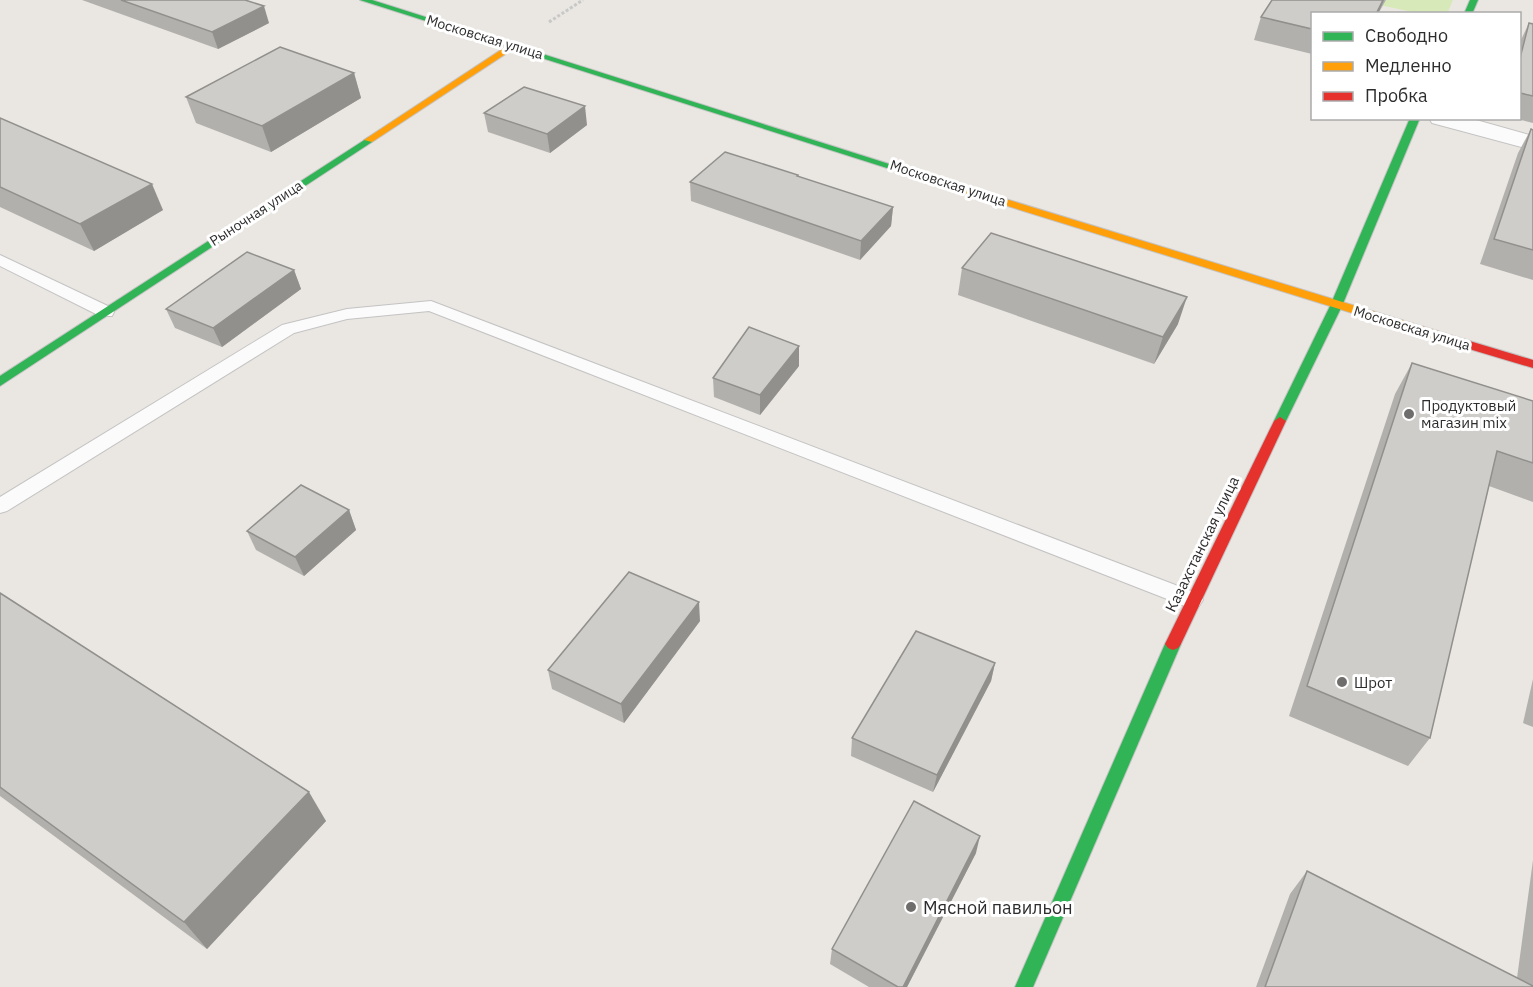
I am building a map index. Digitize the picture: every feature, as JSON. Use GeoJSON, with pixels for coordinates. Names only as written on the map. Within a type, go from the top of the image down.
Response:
{"type":"FeatureCollection","features":[{"type":"Feature","properties":{"kind":"street","name":"Московская улица"},"geometry":{"type":"LineString","coordinates":[[364,0],[513,45],[1336,306],[1533,364]]}},
{"type":"Feature","properties":{"kind":"street","name":"Рыночная улица"},"geometry":{"type":"LineString","coordinates":[[0,382],[513,45]]}},
{"type":"Feature","properties":{"kind":"street","name":"Казахстанская улица"},"geometry":{"type":"LineString","coordinates":[[1024,987],[1192,600],[1336,306],[1414,120]]}},
{"type":"Feature","properties":{"kind":"street"},"geometry":{"type":"LineString","coordinates":[[1447,120],[1533,143]]}},
{"type":"Feature","properties":{"kind":"lane"},"geometry":{"type":"LineString","coordinates":[[0,260],[105,312]]}},
{"type":"Feature","properties":{"kind":"lane"},"geometry":{"type":"LineString","coordinates":[[0,506],[288,329],[347,314],[431,306],[1192,600]]}},
{"type":"Feature","properties":{"kind":"green space"},"geometry":{"type":"Polygon","coordinates":[[[1356,0],[1453,0],[1448,12],[1412,12],[1356,0]]]}},
{"type":"Feature","properties":{"kind":"building"},"geometry":{"type":"Polygon","coordinates":[[[121,0],[245,0],[264,6],[212,32],[121,0]]]}},
{"type":"Feature","properties":{"kind":"building"},"geometry":{"type":"Polygon","coordinates":[[[1272,0],[1383,0],[1377,12],[1311,12],[1311,29],[1261,17],[1272,0]]]}},
{"type":"Feature","properties":{"kind":"building"},"geometry":{"type":"Polygon","coordinates":[[[1529,23],[1533,24],[1533,96],[1521,93],[1521,54],[1529,23]]]}},
{"type":"Feature","properties":{"kind":"building"},"geometry":{"type":"Polygon","coordinates":[[[280,47],[354,73],[262,126],[186,97],[280,47]]]}},
{"type":"Feature","properties":{"kind":"building"},"geometry":{"type":"Polygon","coordinates":[[[524,87],[585,106],[547,134],[484,113],[524,87]]]}},
{"type":"Feature","properties":{"kind":"building"},"geometry":{"type":"Polygon","coordinates":[[[0,118],[152,184],[80,224],[0,187],[0,118]]]}},
{"type":"Feature","properties":{"kind":"building"},"geometry":{"type":"Polygon","coordinates":[[[1531,129],[1533,130],[1533,250],[1494,239],[1531,129]]]}},
{"type":"Feature","properties":{"kind":"building"},"geometry":{"type":"Polygon","coordinates":[[[725,152],[893,207],[861,241],[690,182],[725,152]]]}},
{"type":"Feature","properties":{"kind":"building"},"geometry":{"type":"Polygon","coordinates":[[[991,233],[1187,297],[1163,337],[962,268],[991,233]]]}},
{"type":"Feature","properties":{"kind":"building"},"geometry":{"type":"Polygon","coordinates":[[[247,252],[294,270],[213,328],[166,309],[247,252]]]}},
{"type":"Feature","properties":{"kind":"building"},"geometry":{"type":"Polygon","coordinates":[[[749,327],[799,346],[760,395],[713,378],[749,327]]]}},
{"type":"Feature","properties":{"kind":"building"},"geometry":{"type":"Polygon","coordinates":[[[1412,363],[1533,401],[1533,463],[1497,451],[1430,738],[1307,686],[1412,363]]]}},
{"type":"Feature","properties":{"kind":"building"},"geometry":{"type":"Polygon","coordinates":[[[301,485],[349,510],[295,557],[247,531],[301,485]]]}},
{"type":"Feature","properties":{"kind":"building"},"geometry":{"type":"Polygon","coordinates":[[[629,572],[699,602],[621,704],[548,670],[629,572]]]}},
{"type":"Feature","properties":{"kind":"building"},"geometry":{"type":"Polygon","coordinates":[[[0,593],[309,792],[184,922],[0,787],[0,593]]]}},
{"type":"Feature","properties":{"kind":"building"},"geometry":{"type":"Polygon","coordinates":[[[916,631],[995,663],[937,775],[852,738],[916,631]]]}},
{"type":"Feature","properties":{"kind":"building"},"geometry":{"type":"Polygon","coordinates":[[[914,801],[980,836],[903,987],[898,987],[832,949],[914,801]]]}},
{"type":"Feature","properties":{"kind":"building"},"geometry":{"type":"Polygon","coordinates":[[[1307,871],[1533,986],[1533,987],[1265,987],[1307,871]]]}},
{"type":"Feature","properties":{"kind":"traffic: fast"},"geometry":{"type":"LineString","coordinates":[[364,0],[960,188]]}},
{"type":"Feature","properties":{"kind":"traffic: fast"},"geometry":{"type":"LineString","coordinates":[[1469,12],[1474,0]]}},
{"type":"Feature","properties":{"kind":"traffic: fast"},"geometry":{"type":"LineString","coordinates":[[1280,421],[1336,306],[1414,120]]}},
{"type":"Feature","properties":{"kind":"traffic: fast"},"geometry":{"type":"LineString","coordinates":[[0,382],[369,140]]}},
{"type":"Feature","properties":{"kind":"traffic: fast"},"geometry":{"type":"LineString","coordinates":[[1024,987],[1173,644]]}},
{"type":"Feature","properties":{"kind":"traffic: slow"},"geometry":{"type":"LineString","coordinates":[[369,140],[513,45]]}},
{"type":"Feature","properties":{"kind":"traffic: slow"},"geometry":{"type":"LineString","coordinates":[[960,188],[1443,337]]}},
{"type":"Feature","properties":{"kind":"traffic: jam"},"geometry":{"type":"LineString","coordinates":[[1443,337],[1533,364]]}},
{"type":"Feature","properties":{"kind":"traffic: jam"},"geometry":{"type":"LineString","coordinates":[[1173,644],[1280,421]]}},
{"type":"Feature","properties":{"kind":"place","name":"Продуктовый магазин mix"},"geometry":{"type":"Point","coordinates":[1409,414]}},
{"type":"Feature","properties":{"kind":"place","name":"Шрот"},"geometry":{"type":"Point","coordinates":[1342,682]}},
{"type":"Feature","properties":{"kind":"place","name":"Мясной павильон"},"geometry":{"type":"Point","coordinates":[911,907]}}]}
